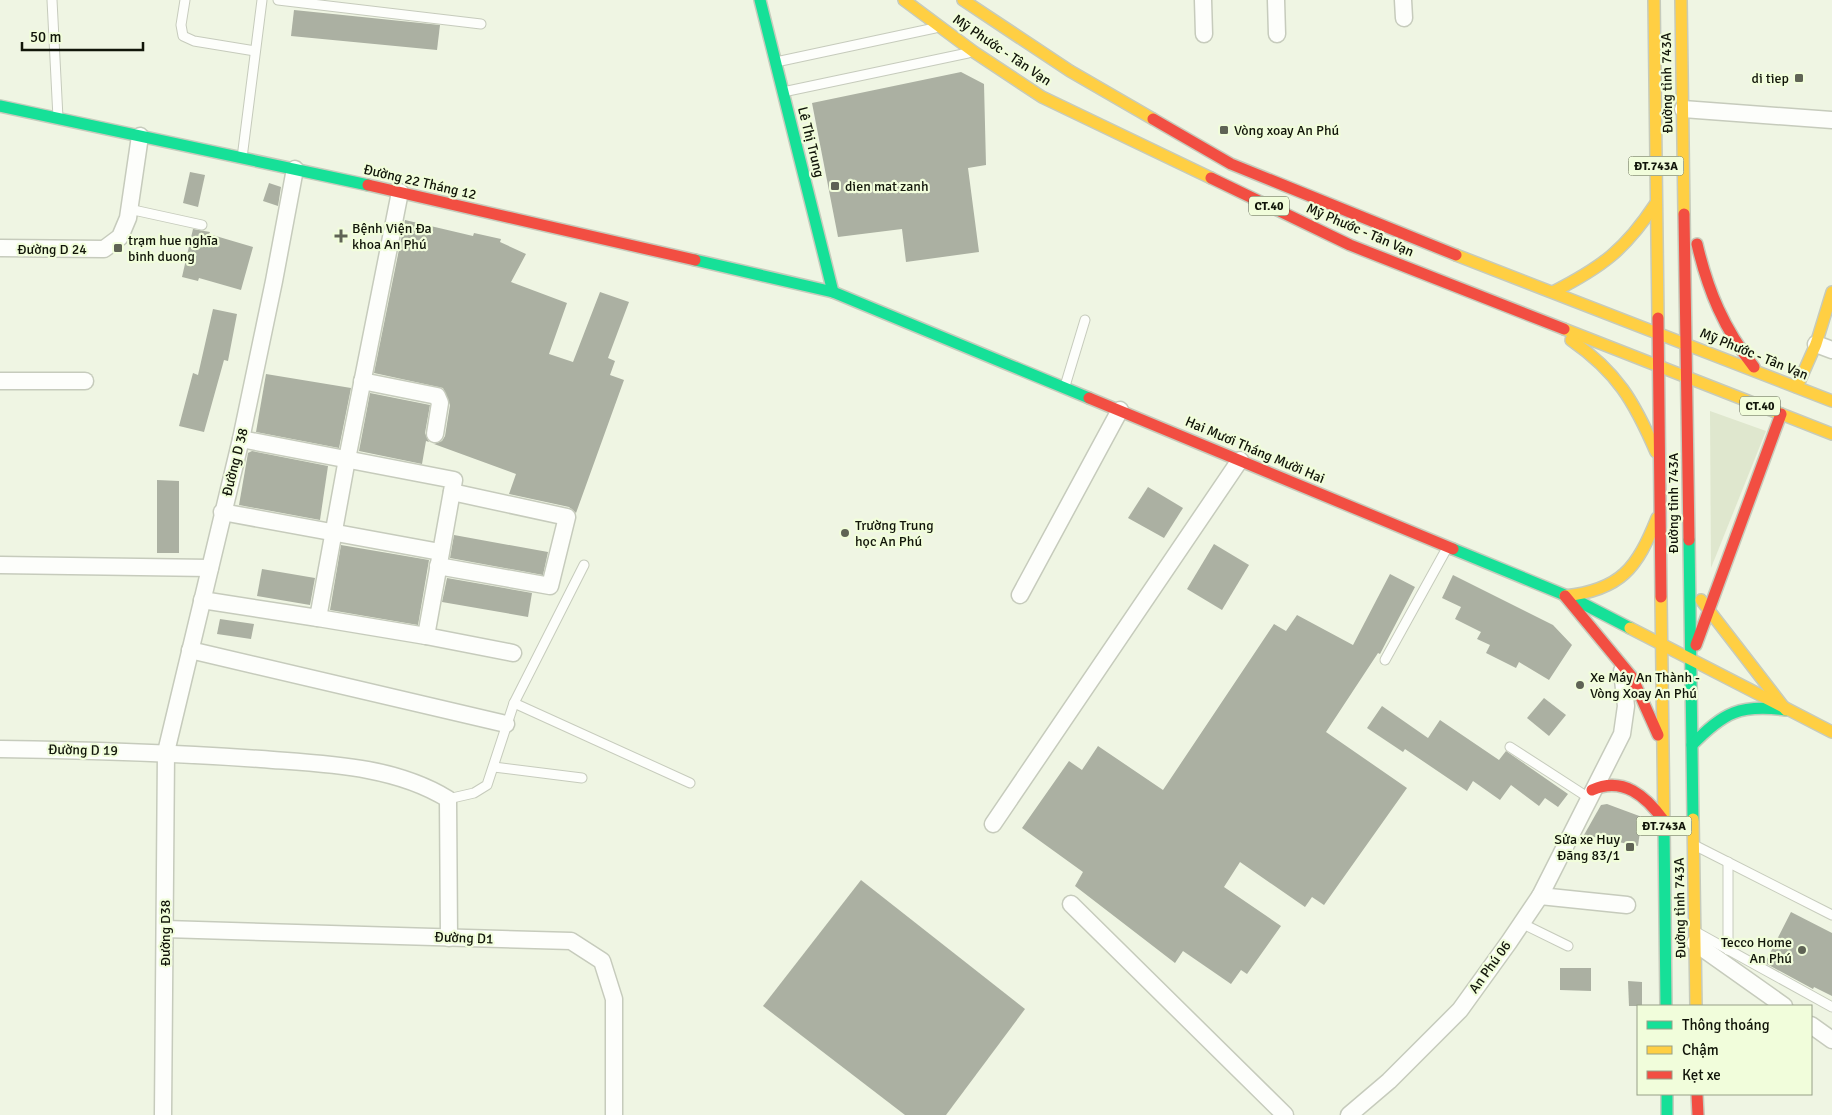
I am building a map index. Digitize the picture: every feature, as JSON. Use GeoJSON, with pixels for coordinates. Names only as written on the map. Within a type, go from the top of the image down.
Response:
{"type":"FeatureCollection","features":[{"type":"Feature","properties":{"kind":"main road","name":"Lê Thị Trung"},"geometry":{"type":"LineString","coordinates":[[760,0],[833,292]]}},
{"type":"Feature","properties":{"kind":"main road","name":"Mỹ Phước - Tân Vạn"},"geometry":{"type":"LineString","coordinates":[[904,0],[974,52],[1042,97],[1350,245],[1832,434]]}},
{"type":"Feature","properties":{"kind":"main road","name":"Mỹ Phước - Tân Vạn"},"geometry":{"type":"LineString","coordinates":[[963,0],[1070,71],[1231,164],[1405,235],[1687,343],[1832,401]]}},
{"type":"Feature","properties":{"kind":"main road","name":"Đường tỉnh 743A"},"geometry":{"type":"LineString","coordinates":[[1654,0],[1666,1005]]}},
{"type":"Feature","properties":{"kind":"main road","name":"Đường tỉnh 743A"},"geometry":{"type":"LineString","coordinates":[[1681,0],[1687,343],[1688,573],[1696,1005]]}},
{"type":"Feature","properties":{"kind":"main road","name":"Đường 22 Tháng 12"},"geometry":{"type":"LineString","coordinates":[[0,106],[400,192],[833,292]]}},
{"type":"Feature","properties":{"kind":"main road"},"geometry":{"type":"LineString","coordinates":[[1684,174],[1702,270],[1716,312],[1734,344],[1758,371]]}},
{"type":"Feature","properties":{"kind":"main road"},"geometry":{"type":"LineString","coordinates":[[1553,292],[1590,274],[1628,244],[1656,204]]}},
{"type":"Feature","properties":{"kind":"main road","name":"Hai Mươi Tháng Mười Hai"},"geometry":{"type":"LineString","coordinates":[[833,292],[1065,386],[1565,596],[1662,645]]}},
{"type":"Feature","properties":{"kind":"main road"},"geometry":{"type":"LineString","coordinates":[[1797,387],[1816,344],[1832,292]]}},
{"type":"Feature","properties":{"kind":"main road"},"geometry":{"type":"LineString","coordinates":[[1547,321],[1603,364],[1632,402],[1646,428],[1661,466]]}},
{"type":"Feature","properties":{"kind":"main road"},"geometry":{"type":"LineString","coordinates":[[1690,660],[1781,414]]}},
{"type":"Feature","properties":{"kind":"main road"},"geometry":{"type":"LineString","coordinates":[[1565,596],[1600,591],[1621,579],[1647,546],[1661,507]]}},
{"type":"Feature","properties":{"kind":"main road"},"geometry":{"type":"LineString","coordinates":[[1688,573],[1694,588],[1708,610],[1786,710]]}},
{"type":"Feature","properties":{"kind":"main road"},"geometry":{"type":"LineString","coordinates":[[1565,596],[1632,677],[1646,704],[1664,751]]}},
{"type":"Feature","properties":{"kind":"main road"},"geometry":{"type":"LineString","coordinates":[[1662,645],[1832,732]]}},
{"type":"Feature","properties":{"kind":"main road"},"geometry":{"type":"LineString","coordinates":[[1692,745],[1716,720],[1740,708],[1757,706],[1786,710]]}},
{"type":"Feature","properties":{"kind":"main road"},"geometry":{"type":"LineString","coordinates":[[1590,794],[1601,784],[1613,785],[1637,792],[1653,804],[1664,821]]}},
{"type":"Feature","properties":{"kind":"main road"},"geometry":{"type":"LineString","coordinates":[[1667,1095],[1667,1115]]}},
{"type":"Feature","properties":{"kind":"main road"},"geometry":{"type":"LineString","coordinates":[[1698,1095],[1698,1115]]}},
{"type":"Feature","properties":{"kind":"street"},"geometry":{"type":"LineString","coordinates":[[1203,0],[1204,34]]}},
{"type":"Feature","properties":{"kind":"street"},"geometry":{"type":"LineString","coordinates":[[1276,0],[1277,34]]}},
{"type":"Feature","properties":{"kind":"street"},"geometry":{"type":"LineString","coordinates":[[1403,0],[1404,18]]}},
{"type":"Feature","properties":{"kind":"street"},"geometry":{"type":"LineString","coordinates":[[1683,109],[1832,120]]}},
{"type":"Feature","properties":{"kind":"street"},"geometry":{"type":"LineString","coordinates":[[129,208],[140,136]]}},
{"type":"Feature","properties":{"kind":"street","name":"Đường D 38"},"geometry":{"type":"LineString","coordinates":[[166,752],[241,439],[295,169]]}},
{"type":"Feature","properties":{"kind":"street"},"geometry":{"type":"LineString","coordinates":[[318,618],[362,381],[400,192]]}},
{"type":"Feature","properties":{"kind":"street","name":"Đường D 24"},"geometry":{"type":"LineString","coordinates":[[0,248],[104,249],[120,237],[129,208]]}},
{"type":"Feature","properties":{"kind":"street"},"geometry":{"type":"LineString","coordinates":[[1816,344],[1832,350]]}},
{"type":"Feature","properties":{"kind":"street"},"geometry":{"type":"LineString","coordinates":[[0,381],[85,381]]}},
{"type":"Feature","properties":{"kind":"street"},"geometry":{"type":"LineString","coordinates":[[362,381],[437,396],[440,403],[434,434]]}},
{"type":"Feature","properties":{"kind":"street"},"geometry":{"type":"LineString","coordinates":[[1020,595],[1120,410]]}},
{"type":"Feature","properties":{"kind":"street"},"geometry":{"type":"LineString","coordinates":[[241,439],[454,480],[426,636]]}},
{"type":"Feature","properties":{"kind":"street"},"geometry":{"type":"LineString","coordinates":[[993,824],[1240,460]]}},
{"type":"Feature","properties":{"kind":"street"},"geometry":{"type":"LineString","coordinates":[[222,512],[334,533],[550,586],[567,517],[452,492]]}},
{"type":"Feature","properties":{"kind":"street"},"geometry":{"type":"LineString","coordinates":[[0,565],[210,568]]}},
{"type":"Feature","properties":{"kind":"street"},"geometry":{"type":"LineString","coordinates":[[202,600],[426,636],[513,653]]}},
{"type":"Feature","properties":{"kind":"street"},"geometry":{"type":"LineString","coordinates":[[190,650],[506,724]]}},
{"type":"Feature","properties":{"kind":"street","name":"An Phú 06"},"geometry":{"type":"LineString","coordinates":[[1349,1115],[1389,1080],[1460,1010],[1540,896],[1622,734],[1625,724],[1625,689],[1617,658]]}},
{"type":"Feature","properties":{"kind":"street","name":"Đường D 19"},"geometry":{"type":"LineString","coordinates":[[0,749],[166,752],[357,766],[434,790],[448,799]]}},
{"type":"Feature","properties":{"kind":"street","name":"Đường D38"},"geometry":{"type":"LineString","coordinates":[[163,1115],[166,752]]}},
{"type":"Feature","properties":{"kind":"street"},"geometry":{"type":"LineString","coordinates":[[448,799],[448,938]]}},
{"type":"Feature","properties":{"kind":"street"},"geometry":{"type":"LineString","coordinates":[[1540,896],[1627,906]]}},
{"type":"Feature","properties":{"kind":"street"},"geometry":{"type":"LineString","coordinates":[[1071,904],[1285,1115]]}},
{"type":"Feature","properties":{"kind":"street","name":"Đường D1"},"geometry":{"type":"LineString","coordinates":[[165,928],[571,941],[602,961],[614,999],[614,1115]]}},
{"type":"Feature","properties":{"kind":"street"},"geometry":{"type":"LineString","coordinates":[[1695,937],[1783,1005]]}},
{"type":"Feature","properties":{"kind":"street"},"geometry":{"type":"LineString","coordinates":[[1812,1026],[1832,1040]]}},
{"type":"Feature","properties":{"kind":"lane"},"geometry":{"type":"LineString","coordinates":[[52,0],[58,118]]}},
{"type":"Feature","properties":{"kind":"lane"},"geometry":{"type":"LineString","coordinates":[[185,0],[181,25],[183,36],[194,41],[256,51]]}},
{"type":"Feature","properties":{"kind":"lane"},"geometry":{"type":"LineString","coordinates":[[242,158],[262,0]]}},
{"type":"Feature","properties":{"kind":"lane"},"geometry":{"type":"LineString","coordinates":[[278,0],[480,24]]}},
{"type":"Feature","properties":{"kind":"lane"},"geometry":{"type":"LineString","coordinates":[[776,62],[940,27]]}},
{"type":"Feature","properties":{"kind":"lane"},"geometry":{"type":"LineString","coordinates":[[783,92],[974,52]]}},
{"type":"Feature","properties":{"kind":"lane"},"geometry":{"type":"LineString","coordinates":[[129,208],[202,225]]}},
{"type":"Feature","properties":{"kind":"lane"},"geometry":{"type":"LineString","coordinates":[[1065,386],[1085,320]]}},
{"type":"Feature","properties":{"kind":"lane"},"geometry":{"type":"LineString","coordinates":[[1385,660],[1447,548]]}},
{"type":"Feature","properties":{"kind":"lane"},"geometry":{"type":"LineString","coordinates":[[448,799],[474,793],[487,784],[514,703],[584,565]]}},
{"type":"Feature","properties":{"kind":"lane"},"geometry":{"type":"LineString","coordinates":[[514,703],[690,783]]}},
{"type":"Feature","properties":{"kind":"lane"},"geometry":{"type":"LineString","coordinates":[[1510,746],[1590,794]]}},
{"type":"Feature","properties":{"kind":"lane"},"geometry":{"type":"LineString","coordinates":[[494,767],[582,778]]}},
{"type":"Feature","properties":{"kind":"lane"},"geometry":{"type":"LineString","coordinates":[[1694,844],[1832,915]]}},
{"type":"Feature","properties":{"kind":"lane"},"geometry":{"type":"LineString","coordinates":[[1728,862],[1728,950]]}},
{"type":"Feature","properties":{"kind":"lane"},"geometry":{"type":"LineString","coordinates":[[1521,923],[1568,946]]}},
{"type":"Feature","properties":{"kind":"lane"},"geometry":{"type":"LineString","coordinates":[[1695,937],[1728,950],[1832,1007]]}},
{"type":"Feature","properties":{"kind":"green space"},"geometry":{"type":"Polygon","coordinates":[[[1710,411],[1766,431],[1711,568],[1710,411]]]}},
{"type":"Feature","properties":{"kind":"building"},"geometry":{"type":"Polygon","coordinates":[[[294,10],[440,25],[437,50],[291,36],[294,10]]]}},
{"type":"Feature","properties":{"kind":"building"},"geometry":{"type":"Polygon","coordinates":[[[961,72],[984,84],[986,165],[968,168],[979,252],[906,262],[902,229],[838,237],[812,103],[961,72]]]}},
{"type":"Feature","properties":{"kind":"building"},"geometry":{"type":"Polygon","coordinates":[[[190,172],[205,175],[198,207],[183,203],[190,172]]]}},
{"type":"Feature","properties":{"kind":"building"},"geometry":{"type":"Polygon","coordinates":[[[269,183],[281,187],[278,206],[263,201],[269,183]]]}},
{"type":"Feature","properties":{"kind":"building"},"geometry":{"type":"Polygon","coordinates":[[[405,220],[473,236],[474,233],[501,239],[500,242],[526,254],[511,282],[567,303],[549,354],[573,362],[600,292],[629,302],[608,358],[615,361],[610,375],[624,380],[576,513],[569,507],[509,494],[516,474],[434,444],[442,441],[445,436],[450,405],[443,388],[374,373],[405,220]]]}},
{"type":"Feature","properties":{"kind":"building"},"geometry":{"type":"Polygon","coordinates":[[[193,229],[210,232],[209,234],[253,247],[241,290],[199,278],[198,281],[182,277],[193,229]]]}},
{"type":"Feature","properties":{"kind":"building"},"geometry":{"type":"Polygon","coordinates":[[[213,309],[237,314],[228,361],[224,360],[204,432],[179,426],[193,373],[198,375],[213,309]]]}},
{"type":"Feature","properties":{"kind":"building"},"geometry":{"type":"Polygon","coordinates":[[[266,374],[351,388],[339,448],[256,432],[266,374]]]}},
{"type":"Feature","properties":{"kind":"building"},"geometry":{"type":"Polygon","coordinates":[[[370,393],[430,405],[425,433],[429,442],[426,441],[422,464],[359,451],[370,393]]]}},
{"type":"Feature","properties":{"kind":"building"},"geometry":{"type":"Polygon","coordinates":[[[252,451],[328,466],[320,520],[239,505],[248,453],[252,451]]]}},
{"type":"Feature","properties":{"kind":"building"},"geometry":{"type":"Polygon","coordinates":[[[157,480],[179,481],[179,553],[157,553],[157,480]]]}},
{"type":"Feature","properties":{"kind":"building"},"geometry":{"type":"Polygon","coordinates":[[[1148,487],[1183,508],[1164,538],[1128,518],[1148,487]]]}},
{"type":"Feature","properties":{"kind":"building"},"geometry":{"type":"Polygon","coordinates":[[[454,535],[548,552],[543,575],[450,558],[454,535]]]}},
{"type":"Feature","properties":{"kind":"building"},"geometry":{"type":"Polygon","coordinates":[[[1214,544],[1249,565],[1222,610],[1187,589],[1214,544]]]}},
{"type":"Feature","properties":{"kind":"building"},"geometry":{"type":"Polygon","coordinates":[[[341,545],[429,560],[418,625],[330,610],[341,545]]]}},
{"type":"Feature","properties":{"kind":"building"},"geometry":{"type":"Polygon","coordinates":[[[262,569],[315,578],[310,605],[257,596],[262,569]]]}},
{"type":"Feature","properties":{"kind":"building"},"geometry":{"type":"Polygon","coordinates":[[[1390,574],[1415,587],[1380,654],[1378,653],[1326,732],[1407,788],[1324,905],[1312,897],[1305,907],[1240,862],[1224,887],[1281,926],[1247,974],[1241,970],[1231,984],[1183,951],[1175,963],[1075,886],[1083,872],[1022,828],[1069,761],[1082,770],[1098,746],[1163,790],[1274,624],[1286,631],[1297,615],[1353,645],[1390,574]]]}},
{"type":"Feature","properties":{"kind":"building"},"geometry":{"type":"Polygon","coordinates":[[[1453,575],[1553,625],[1572,645],[1549,680],[1519,662],[1516,668],[1486,653],[1490,645],[1477,639],[1481,632],[1455,619],[1461,607],[1442,598],[1453,575]]]}},
{"type":"Feature","properties":{"kind":"building"},"geometry":{"type":"Polygon","coordinates":[[[447,578],[532,593],[528,617],[442,602],[447,578]]]}},
{"type":"Feature","properties":{"kind":"building"},"geometry":{"type":"Polygon","coordinates":[[[220,619],[254,624],[251,639],[217,634],[220,619]]]}},
{"type":"Feature","properties":{"kind":"building"},"geometry":{"type":"Polygon","coordinates":[[[1544,698],[1566,715],[1549,736],[1527,718],[1544,698]]]}},
{"type":"Feature","properties":{"kind":"building"},"geometry":{"type":"Polygon","coordinates":[[[1382,706],[1428,738],[1440,720],[1499,760],[1506,751],[1568,794],[1558,807],[1545,798],[1539,806],[1511,785],[1500,800],[1473,781],[1467,791],[1405,749],[1403,752],[1367,728],[1382,706]]]}},
{"type":"Feature","properties":{"kind":"building"},"geometry":{"type":"Polygon","coordinates":[[[1607,804],[1642,817],[1638,846],[1584,835],[1601,805],[1607,804]]]}},
{"type":"Feature","properties":{"kind":"building"},"geometry":{"type":"Polygon","coordinates":[[[861,880],[1025,1009],[946,1115],[905,1115],[763,1006],[861,880]]]}},
{"type":"Feature","properties":{"kind":"building","name":"Tecco Home An Phú"},"geometry":{"type":"Polygon","coordinates":[[[1791,912],[1832,933],[1832,996],[1814,987],[1813,989],[1765,963],[1791,912]]]}},
{"type":"Feature","properties":{"kind":"building"},"geometry":{"type":"Polygon","coordinates":[[[1560,968],[1591,968],[1591,991],[1560,990],[1560,968]]]}},
{"type":"Feature","properties":{"kind":"building"},"geometry":{"type":"Polygon","coordinates":[[[1628,981],[1642,982],[1642,1005],[1629,1006],[1628,981]]]}},
{"type":"Feature","properties":{"kind":"traffic: fast"},"geometry":{"type":"LineString","coordinates":[[760,0],[833,292]]}},
{"type":"Feature","properties":{"kind":"traffic: fast"},"geometry":{"type":"LineString","coordinates":[[0,106],[368,185]]}},
{"type":"Feature","properties":{"kind":"traffic: fast"},"geometry":{"type":"LineString","coordinates":[[695,260],[833,292],[1089,398]]}},
{"type":"Feature","properties":{"kind":"traffic: fast"},"geometry":{"type":"LineString","coordinates":[[1689,540],[1693,819]]}},
{"type":"Feature","properties":{"kind":"traffic: fast"},"geometry":{"type":"LineString","coordinates":[[1453,549],[1572,598],[1630,628]]}},
{"type":"Feature","properties":{"kind":"traffic: fast"},"geometry":{"type":"LineString","coordinates":[[1692,745],[1714,725],[1734,713],[1756,708],[1786,710]]}},
{"type":"Feature","properties":{"kind":"traffic: fast"},"geometry":{"type":"LineString","coordinates":[[1664,827],[1666,1005]]}},
{"type":"Feature","properties":{"kind":"traffic: fast"},"geometry":{"type":"LineString","coordinates":[[1667,1095],[1667,1115]]}},
{"type":"Feature","properties":{"kind":"traffic: slow"},"geometry":{"type":"LineString","coordinates":[[904,0],[974,52],[1042,97],[1211,178]]}},
{"type":"Feature","properties":{"kind":"traffic: slow"},"geometry":{"type":"LineString","coordinates":[[963,0],[1070,71],[1153,119]]}},
{"type":"Feature","properties":{"kind":"traffic: slow"},"geometry":{"type":"LineString","coordinates":[[1654,0],[1658,318]]}},
{"type":"Feature","properties":{"kind":"traffic: slow"},"geometry":{"type":"LineString","coordinates":[[1681,0],[1684,214]]}},
{"type":"Feature","properties":{"kind":"traffic: slow"},"geometry":{"type":"LineString","coordinates":[[1553,292],[1585,274],[1611,256],[1634,233],[1656,203]]}},
{"type":"Feature","properties":{"kind":"traffic: slow"},"geometry":{"type":"LineString","coordinates":[[1456,255],[1832,401]]}},
{"type":"Feature","properties":{"kind":"traffic: slow"},"geometry":{"type":"LineString","coordinates":[[1797,387],[1816,344],[1832,292]]}},
{"type":"Feature","properties":{"kind":"traffic: slow"},"geometry":{"type":"LineString","coordinates":[[1564,329],[1832,434]]}},
{"type":"Feature","properties":{"kind":"traffic: slow"},"geometry":{"type":"LineString","coordinates":[[1571,340],[1601,364],[1622,389],[1640,417],[1656,452]]}},
{"type":"Feature","properties":{"kind":"traffic: slow"},"geometry":{"type":"LineString","coordinates":[[1565,596],[1600,588],[1624,574],[1642,550],[1657,518]]}},
{"type":"Feature","properties":{"kind":"traffic: slow"},"geometry":{"type":"LineString","coordinates":[[1661,597],[1664,827]]}},
{"type":"Feature","properties":{"kind":"traffic: slow"},"geometry":{"type":"LineString","coordinates":[[1701,600],[1786,710]]}},
{"type":"Feature","properties":{"kind":"traffic: slow"},"geometry":{"type":"LineString","coordinates":[[1630,628],[1832,732]]}},
{"type":"Feature","properties":{"kind":"traffic: slow"},"geometry":{"type":"LineString","coordinates":[[1693,819],[1696,1005]]}},
{"type":"Feature","properties":{"kind":"traffic: jam"},"geometry":{"type":"LineString","coordinates":[[1153,119],[1231,164],[1456,255]]}},
{"type":"Feature","properties":{"kind":"traffic: jam"},"geometry":{"type":"LineString","coordinates":[[1211,178],[1350,245],[1564,329]]}},
{"type":"Feature","properties":{"kind":"traffic: jam"},"geometry":{"type":"LineString","coordinates":[[368,185],[695,260]]}},
{"type":"Feature","properties":{"kind":"traffic: jam"},"geometry":{"type":"LineString","coordinates":[[1684,214],[1689,540]]}},
{"type":"Feature","properties":{"kind":"traffic: jam"},"geometry":{"type":"LineString","coordinates":[[1697,244],[1706,278],[1718,309],[1743,353],[1754,367]]}},
{"type":"Feature","properties":{"kind":"traffic: jam"},"geometry":{"type":"LineString","coordinates":[[1658,318],[1661,597]]}},
{"type":"Feature","properties":{"kind":"traffic: jam"},"geometry":{"type":"LineString","coordinates":[[1089,398],[1453,549]]}},
{"type":"Feature","properties":{"kind":"traffic: jam"},"geometry":{"type":"LineString","coordinates":[[1696,645],[1781,414]]}},
{"type":"Feature","properties":{"kind":"traffic: jam"},"geometry":{"type":"LineString","coordinates":[[1565,596],[1632,677],[1658,735]]}},
{"type":"Feature","properties":{"kind":"traffic: jam"},"geometry":{"type":"LineString","coordinates":[[1592,790],[1603,786],[1614,785],[1624,787],[1633,791],[1650,804],[1664,821]]}},
{"type":"Feature","properties":{"kind":"traffic: jam"},"geometry":{"type":"LineString","coordinates":[[1697,1095],[1698,1115]]}},
{"type":"Feature","properties":{"kind":"place","name":"di tiep"},"geometry":{"type":"Point","coordinates":[1799,78]}},
{"type":"Feature","properties":{"kind":"place","name":"Vòng xoay An Phú"},"geometry":{"type":"Point","coordinates":[1224,130]}},
{"type":"Feature","properties":{"kind":"place","name":"dien mat zanh"},"geometry":{"type":"Point","coordinates":[835,186]}},
{"type":"Feature","properties":{"kind":"place","name":"Bệnh Viện Đa khoa An Phú"},"geometry":{"type":"Point","coordinates":[341,236]}},
{"type":"Feature","properties":{"kind":"place","name":"trạm hue nghĩa binh duong"},"geometry":{"type":"Point","coordinates":[118,248]}},
{"type":"Feature","properties":{"kind":"place","name":"Trường Trung học An Phú"},"geometry":{"type":"Point","coordinates":[845,533]}},
{"type":"Feature","properties":{"kind":"place","name":"Xe Máy An Thành - Vòng Xoay An Phú"},"geometry":{"type":"Point","coordinates":[1580,685]}},
{"type":"Feature","properties":{"kind":"place","name":"Sửa xe Huy Đăng 83/1"},"geometry":{"type":"Point","coordinates":[1630,847]}},
{"type":"Feature","properties":{"kind":"place","name":"Tecco Home An Phú"},"geometry":{"type":"Point","coordinates":[1802,950]}}]}
